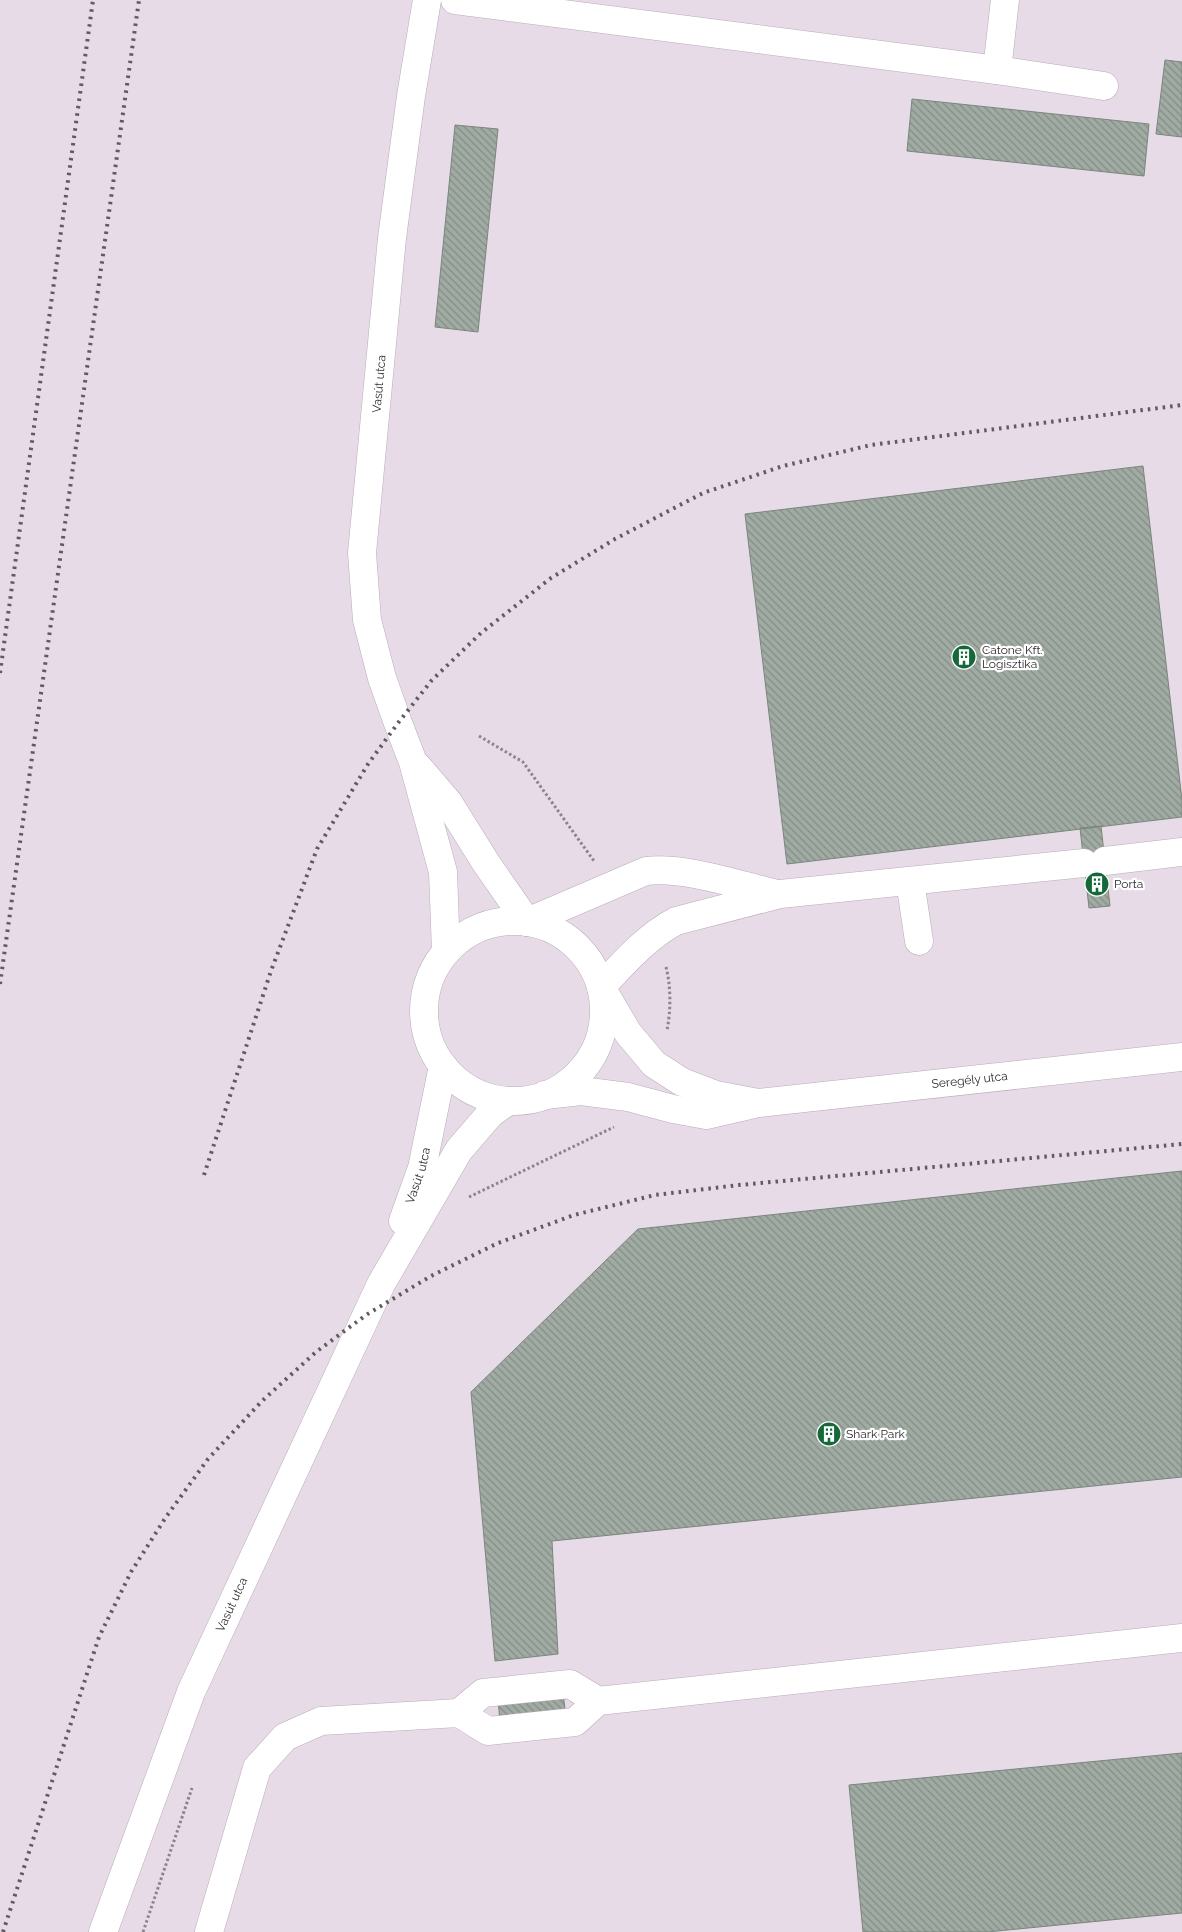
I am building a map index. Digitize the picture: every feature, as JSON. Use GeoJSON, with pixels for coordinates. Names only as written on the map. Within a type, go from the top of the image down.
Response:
{"type":"FeatureCollection","features":[{"type":"Feature","properties":{"kind":"street","name":"Vasút utca"},"geometry":{"type":"LineString","coordinates":[[427,0],[411,96],[392,238],[362,553],[367,620],[382,678],[413,762],[443,872],[446,952]]}},
{"type":"Feature","properties":{"kind":"street"},"geometry":{"type":"LineString","coordinates":[[456,0],[514,4],[1104,86]]}},
{"type":"Feature","properties":{"kind":"street"},"geometry":{"type":"LineString","coordinates":[[997,70],[1004,0]]}},
{"type":"Feature","properties":{"kind":"street","name":"Vasút utca"},"geometry":{"type":"LineString","coordinates":[[413,762],[448,802],[527,922]]}},
{"type":"Feature","properties":{"kind":"street"},"geometry":{"type":"LineString","coordinates":[[601,987],[649,939],[676,921],[780,894],[1182,852]]}},
{"type":"Feature","properties":{"kind":"street"},"geometry":{"type":"LineString","coordinates":[[527,922],[646,870],[680,871],[780,894]]}},
{"type":"Feature","properties":{"kind":"street"},"geometry":{"type":"LineString","coordinates":[[910,881],[918,941]]}},
{"type":"Feature","properties":{"kind":"street"},"geometry":{"type":"LineString","coordinates":[[509,921],[527,922],[545,926],[564,936],[580,950],[593,968],[601,987],[604,1011],[601,1034],[595,1050],[586,1065],[574,1078],[560,1088],[545,1096],[527,1100],[508,1101],[489,1098],[471,1090],[456,1080],[443,1066],[432,1048],[426,1028],[424,1008],[427,988],[435,968],[446,952],[459,939],[491,924],[509,921]]}},
{"type":"Feature","properties":{"kind":"street","name":"Seregély utca"},"geometry":{"type":"LineString","coordinates":[[601,987],[628,1033],[654,1064],[682,1082],[716,1095],[758,1104]]}},
{"type":"Feature","properties":{"kind":"street","name":"Seregély utca"},"geometry":{"type":"LineString","coordinates":[[545,1096],[581,1091],[637,1099],[706,1115],[758,1104],[1182,1057]]}},
{"type":"Feature","properties":{"kind":"street","name":"Vasút utca"},"geometry":{"type":"LineString","coordinates":[[381,1284],[422,1168],[443,1066]]}},
{"type":"Feature","properties":{"kind":"street","name":"Vasút utca"},"geometry":{"type":"LineString","coordinates":[[103,1932],[190,1692],[381,1284],[459,1150],[490,1114],[508,1101]]}},
{"type":"Feature","properties":{"kind":"street"},"geometry":{"type":"LineString","coordinates":[[208,1932],[257,1768],[285,1737],[321,1721],[459,1713],[488,1731],[575,1722],[598,1701],[1182,1638]]}},
{"type":"Feature","properties":{"kind":"street"},"geometry":{"type":"LineString","coordinates":[[459,1713],[483,1693],[570,1684],[598,1701]]}},
{"type":"Feature","properties":{"kind":"path"},"geometry":{"type":"LineString","coordinates":[[479,736],[523,762],[611,885]]}},
{"type":"Feature","properties":{"kind":"path"},"geometry":{"type":"LineString","coordinates":[[649,939],[664,959],[669,980],[669,1022],[663,1046],[654,1064]]}},
{"type":"Feature","properties":{"kind":"path"},"geometry":{"type":"LineString","coordinates":[[460,1201],[626,1122],[637,1099]]}},
{"type":"Feature","properties":{"kind":"path"},"geometry":{"type":"LineString","coordinates":[[143,1932],[194,1782]]}},
{"type":"Feature","properties":{"kind":"building"},"geometry":{"type":"Polygon","coordinates":[[[1165,60],[1182,62],[1182,137],[1156,134],[1165,60]]]}},
{"type":"Feature","properties":{"kind":"building"},"geometry":{"type":"Polygon","coordinates":[[[912,99],[1149,124],[1144,176],[907,151],[912,99]]]}},
{"type":"Feature","properties":{"kind":"building"},"geometry":{"type":"Polygon","coordinates":[[[455,125],[498,129],[478,332],[435,327],[455,125]]]}},
{"type":"Feature","properties":{"kind":"building","name":"Catone Kft. Logisztika"},"geometry":{"type":"Polygon","coordinates":[[[1143,466],[1182,800],[1182,817],[787,864],[745,514],[1143,466]]]}},
{"type":"Feature","properties":{"kind":"building","name":"Porta"},"geometry":{"type":"Polygon","coordinates":[[[1101,826],[1110,906],[1089,908],[1080,828],[1101,826]]]}},
{"type":"Feature","properties":{"kind":"building","name":"Shark Park"},"geometry":{"type":"Polygon","coordinates":[[[1182,1171],[1182,1477],[552,1541],[558,1654],[495,1661],[471,1392],[638,1229],[1182,1171]]]}},
{"type":"Feature","properties":{"kind":"building"},"geometry":{"type":"Polygon","coordinates":[[[563,1693],[566,1717],[500,1723],[498,1698],[563,1693]]]}},
{"type":"Feature","properties":{"kind":"building"},"geometry":{"type":"Polygon","coordinates":[[[1182,1753],[1182,1913],[987,1932],[863,1932],[849,1785],[1182,1753]]]}},
{"type":"Feature","properties":{"kind":"railway"},"geometry":{"type":"LineString","coordinates":[[0,673],[93,0]]}},
{"type":"Feature","properties":{"kind":"railway"},"geometry":{"type":"LineString","coordinates":[[0,984],[139,0]]}},
{"type":"Feature","properties":{"kind":"railway"},"geometry":{"type":"LineString","coordinates":[[204,1175],[271,971],[317,849],[368,764],[398,723],[432,680],[481,633],[551,578],[615,539],[703,493],[783,466],[871,445],[1182,405]]}},
{"type":"Feature","properties":{"kind":"railway"},"geometry":{"type":"LineString","coordinates":[[3,1932],[99,1637],[131,1572],[166,1517],[208,1459],[262,1401],[316,1352],[366,1315],[431,1276],[498,1243],[574,1215],[655,1195],[739,1185],[1182,1144]]}},
{"type":"Feature","properties":{"kind":"place","name":"Catone Kft. Logisztika"},"geometry":{"type":"Point","coordinates":[964,657]}},
{"type":"Feature","properties":{"kind":"place","name":"Porta"},"geometry":{"type":"Point","coordinates":[1097,884]}},
{"type":"Feature","properties":{"kind":"place","name":"Shark Park"},"geometry":{"type":"Point","coordinates":[829,1434]}}]}
